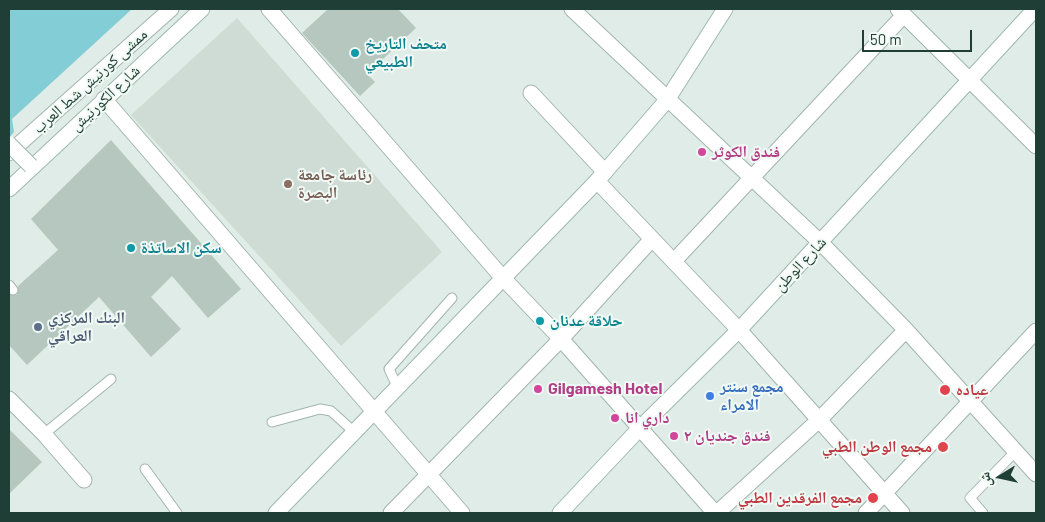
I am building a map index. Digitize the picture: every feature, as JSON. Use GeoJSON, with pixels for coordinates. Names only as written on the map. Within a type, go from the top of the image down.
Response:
{"type":"FeatureCollection","features":[{"type":"Feature","properties":{"kind":"street","name":"ممشى كورنيش شط العرب"},"geometry":{"type":"LineString","coordinates":[[9,153],[171,9]]}},
{"type":"Feature","properties":{"kind":"street","name":"شارع الكورنيش"},"geometry":{"type":"LineString","coordinates":[[9,189],[31,166],[202,9]]}},
{"type":"Feature","properties":{"kind":"street"},"geometry":{"type":"LineString","coordinates":[[269,9],[502,277],[561,339],[716,513],[819,420],[906,330]]}},
{"type":"Feature","properties":{"kind":"street"},"geometry":{"type":"LineString","coordinates":[[572,9],[820,242],[906,330],[1036,474]]}},
{"type":"Feature","properties":{"kind":"street"},"geometry":{"type":"LineString","coordinates":[[276,513],[601,176],[667,100],[725,9]]}},
{"type":"Feature","properties":{"kind":"street","name":"شارع الوطن"},"geometry":{"type":"LineString","coordinates":[[560,513],[640,428],[739,330],[1035,9]]}},
{"type":"Feature","properties":{"kind":"street"},"geometry":{"type":"LineString","coordinates":[[674,261],[901,12],[1036,146]]}},
{"type":"Feature","properties":{"kind":"street"},"geometry":{"type":"LineString","coordinates":[[531,92],[652,239],[739,330],[902,513]]}},
{"type":"Feature","properties":{"kind":"street"},"geometry":{"type":"LineString","coordinates":[[104,99],[462,513]]}},
{"type":"Feature","properties":{"kind":"street"},"geometry":{"type":"LineString","coordinates":[[9,144],[31,166]]}},
{"type":"Feature","properties":{"kind":"street"},"geometry":{"type":"LineString","coordinates":[[391,513],[561,339],[652,239]]}},
{"type":"Feature","properties":{"kind":"street"},"geometry":{"type":"LineString","coordinates":[[866,513],[1036,331]]}},
{"type":"Feature","properties":{"kind":"street"},"geometry":{"type":"LineString","coordinates":[[9,399],[44,434],[84,480]]}},
{"type":"Feature","properties":{"kind":"lane"},"geometry":{"type":"LineString","coordinates":[[397,386],[390,376],[389,369],[452,298]]}},
{"type":"Feature","properties":{"kind":"lane"},"geometry":{"type":"LineString","coordinates":[[44,434],[111,379]]}},
{"type":"Feature","properties":{"kind":"lane"},"geometry":{"type":"LineString","coordinates":[[272,422],[320,409],[330,411],[353,431]]}},
{"type":"Feature","properties":{"kind":"lane"},"geometry":{"type":"LineString","coordinates":[[983,513],[970,498],[1016,451]]}},
{"type":"Feature","properties":{"kind":"lane"},"geometry":{"type":"LineString","coordinates":[[145,469],[177,513]]}},
{"type":"Feature","properties":{"kind":"shaded area","name":"رئاسة جامعة البصرة"},"geometry":{"type":"Polygon","coordinates":[[[237,18],[442,252],[341,346],[131,115],[237,18]]]}},
{"type":"Feature","properties":{"kind":"water"},"geometry":{"type":"Polygon","coordinates":[[[9,9],[132,9],[12,119],[14,132],[9,138],[9,9]]]}},
{"type":"Feature","properties":{"kind":"building","name":"متحف التاريخ الطبيعي"},"geometry":{"type":"Polygon","coordinates":[[[328,9],[398,9],[416,28],[367,74],[375,82],[360,96],[302,33],[328,9]]]}},
{"type":"Feature","properties":{"kind":"building","name":"سكن الاساتذة"},"geometry":{"type":"Polygon","coordinates":[[[111,140],[241,289],[208,318],[172,276],[151,297],[181,329],[151,357],[99,297],[27,365],[9,345],[9,294],[17,295],[18,286],[58,250],[31,219],[111,140]]]}},
{"type":"Feature","properties":{"kind":"building"},"geometry":{"type":"Polygon","coordinates":[[[9,429],[42,462],[9,494],[9,429]]]}},
{"type":"Feature","properties":{"kind":"place","name":"متحف التاريخ الطبيعي"},"geometry":{"type":"Point","coordinates":[355,53]}},
{"type":"Feature","properties":{"kind":"place","name":"فندق الكوثر"},"geometry":{"type":"Point","coordinates":[702,152]}},
{"type":"Feature","properties":{"kind":"place","name":"رئاسة جامعة البصرة"},"geometry":{"type":"Point","coordinates":[288,184]}},
{"type":"Feature","properties":{"kind":"place","name":"سكن الاساتذة"},"geometry":{"type":"Point","coordinates":[131,248]}},
{"type":"Feature","properties":{"kind":"place","name":"حلاقة عدنان"},"geometry":{"type":"Point","coordinates":[540,321]}},
{"type":"Feature","properties":{"kind":"place","name":"البنك المركزي العراقي"},"geometry":{"type":"Point","coordinates":[38,327]}},
{"type":"Feature","properties":{"kind":"place","name":"Gilgamesh Hotel"},"geometry":{"type":"Point","coordinates":[538,389]}},
{"type":"Feature","properties":{"kind":"place","name":"عياده"},"geometry":{"type":"Point","coordinates":[945,390]}},
{"type":"Feature","properties":{"kind":"place","name":"مجمع سنتر الامراء"},"geometry":{"type":"Point","coordinates":[710,396]}},
{"type":"Feature","properties":{"kind":"place","name":"داري انا"},"geometry":{"type":"Point","coordinates":[615,418]}},
{"type":"Feature","properties":{"kind":"place","name":"فندق جنديان ٢"},"geometry":{"type":"Point","coordinates":[674,436]}},
{"type":"Feature","properties":{"kind":"place","name":"مجمع الوطن الطبي"},"geometry":{"type":"Point","coordinates":[943,447]}},
{"type":"Feature","properties":{"kind":"place","name":"مجمع الفرقدين الطبي"},"geometry":{"type":"Point","coordinates":[873,498]}}]}
